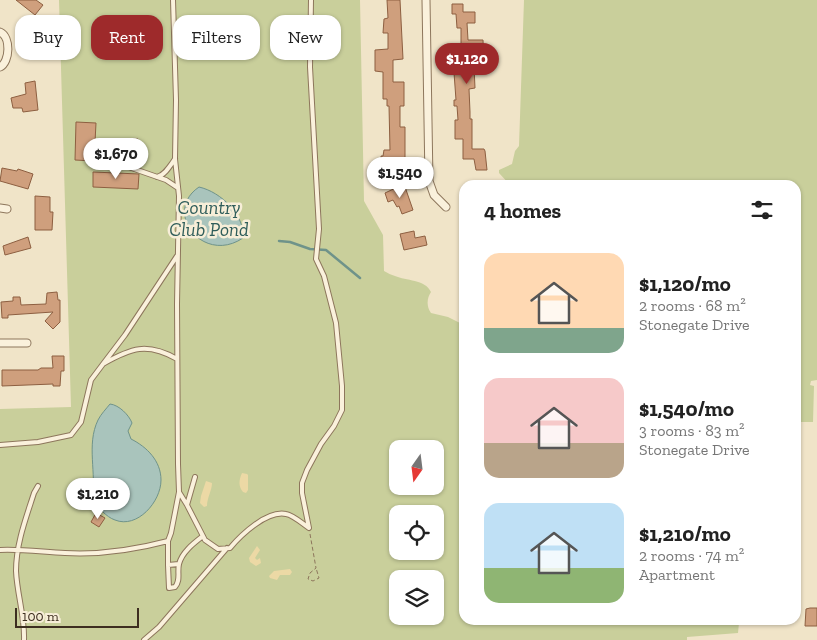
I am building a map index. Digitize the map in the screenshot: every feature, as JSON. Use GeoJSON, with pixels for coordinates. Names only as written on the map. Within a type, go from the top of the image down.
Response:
{"type":"FeatureCollection","features":[{"type":"Feature","properties":{"kind":"street"},"geometry":{"type":"LineString","coordinates":[[426,0],[429,181],[434,195],[446,208]]}},
{"type":"Feature","properties":{"kind":"street"},"geometry":{"type":"LineString","coordinates":[[0,32],[6,38],[7,60],[0,67]]}},
{"type":"Feature","properties":{"kind":"street"},"geometry":{"type":"LineString","coordinates":[[0,343],[27,343]]}},
{"type":"Feature","properties":{"kind":"lane"},"geometry":{"type":"LineString","coordinates":[[173,0],[176,100],[175,159],[178,188],[177,359],[179,492],[168,541],[169,588],[175,587],[178,583],[179,564],[188,548],[202,536]]}},
{"type":"Feature","properties":{"kind":"lane"},"geometry":{"type":"LineString","coordinates":[[310,528],[302,493],[302,483],[321,444],[334,426],[342,410],[342,386],[336,323],[324,276],[316,259],[318,209],[311,76],[311,0]]}},
{"type":"Feature","properties":{"kind":"lane"},"geometry":{"type":"LineString","coordinates":[[154,178],[161,176],[175,159]]}},
{"type":"Feature","properties":{"kind":"lane"},"geometry":{"type":"LineString","coordinates":[[120,164],[154,178],[166,180],[178,188]]}},
{"type":"Feature","properties":{"kind":"lane"},"geometry":{"type":"LineString","coordinates":[[0,445],[38,442],[71,435],[81,422],[91,380],[125,336],[178,254]]}},
{"type":"Feature","properties":{"kind":"lane"},"geometry":{"type":"LineString","coordinates":[[103,364],[121,354],[141,348],[161,350],[177,359]]}},
{"type":"Feature","properties":{"kind":"lane"},"geometry":{"type":"LineString","coordinates":[[187,505],[195,477]]}},
{"type":"Feature","properties":{"kind":"lane"},"geometry":{"type":"LineString","coordinates":[[24,640],[21,600],[16,572],[17,549],[34,493],[38,486]]}},
{"type":"Feature","properties":{"kind":"lane"},"geometry":{"type":"LineString","coordinates":[[179,492],[202,536],[218,549],[230,548],[239,537],[268,516],[286,514],[310,528]]}},
{"type":"Feature","properties":{"kind":"lane"},"geometry":{"type":"LineString","coordinates":[[0,550],[17,549],[93,553],[126,550],[168,541]]}},
{"type":"Feature","properties":{"kind":"lane"},"geometry":{"type":"LineString","coordinates":[[144,640],[227,548]]}},
{"type":"Feature","properties":{"kind":"lane"},"geometry":{"type":"LineString","coordinates":[[168,565],[179,564]]}},
{"type":"Feature","properties":{"kind":"lane"},"geometry":{"type":"LineString","coordinates":[[150,634],[154,640]]}},
{"type":"Feature","properties":{"kind":"path"},"geometry":{"type":"LineString","coordinates":[[310,528],[319,578],[313,582],[308,579],[310,573],[316,568]]}},
{"type":"Feature","properties":{"kind":"green space"},"geometry":{"type":"Polygon","coordinates":[[[59,0],[360,0],[364,201],[383,235],[384,271],[399,278],[424,285],[431,292],[428,308],[431,313],[448,317],[459,322],[459,625],[739,625],[738,633],[687,637],[687,640],[0,640],[0,409],[71,407],[61,60],[81,60],[81,15],[59,15],[59,0]]]}},
{"type":"Feature","properties":{"kind":"green space"},"geometry":{"type":"Polygon","coordinates":[[[524,0],[817,0],[817,380],[811,381],[810,385],[814,386],[813,422],[801,422],[801,180],[505,180],[499,173],[499,170],[512,164],[515,151],[519,146],[524,0]]]}},
{"type":"Feature","properties":{"kind":"sand"},"geometry":{"type":"Polygon","coordinates":[[[242,473],[248,475],[248,490],[246,493],[241,490],[240,485],[242,473]]]}},
{"type":"Feature","properties":{"kind":"sand"},"geometry":{"type":"Polygon","coordinates":[[[206,481],[212,483],[207,506],[204,507],[200,503],[206,481]]]}},
{"type":"Feature","properties":{"kind":"sand"},"geometry":{"type":"Polygon","coordinates":[[[257,546],[260,550],[255,558],[257,560],[260,558],[261,563],[256,566],[250,562],[249,558],[257,546]]]}},
{"type":"Feature","properties":{"kind":"sand"},"geometry":{"type":"Polygon","coordinates":[[[290,569],[292,572],[290,575],[280,575],[277,580],[269,576],[274,571],[290,569]]]}},
{"type":"Feature","properties":{"kind":"water","name":"Country Club Pond"},"geometry":{"type":"Polygon","coordinates":[[[199,187],[215,194],[230,206],[240,221],[243,229],[243,238],[228,245],[214,245],[202,240],[192,232],[186,221],[185,209],[189,197],[199,187]]]}},
{"type":"Feature","properties":{"kind":"water"},"geometry":{"type":"Polygon","coordinates":[[[110,404],[120,408],[129,417],[132,423],[128,431],[131,439],[148,450],[159,467],[161,480],[157,497],[146,512],[131,521],[123,522],[108,517],[92,500],[93,439],[99,418],[110,404]]]}},
{"type":"Feature","properties":{"kind":"building"},"geometry":{"type":"Polygon","coordinates":[[[16,0],[36,0],[43,5],[35,15],[16,0]]]}},
{"type":"Feature","properties":{"kind":"building"},"geometry":{"type":"Polygon","coordinates":[[[387,0],[400,0],[403,59],[393,60],[393,82],[404,82],[404,106],[400,106],[400,127],[405,127],[405,174],[384,174],[384,169],[382,169],[381,156],[383,156],[384,150],[390,150],[389,106],[387,106],[387,99],[383,99],[383,72],[375,71],[375,50],[388,49],[388,33],[383,33],[384,19],[388,18],[387,0]]]}},
{"type":"Feature","properties":{"kind":"building"},"geometry":{"type":"Polygon","coordinates":[[[452,4],[463,4],[463,12],[475,12],[475,23],[467,23],[468,40],[483,40],[484,67],[474,67],[475,88],[469,89],[472,149],[484,149],[487,170],[476,170],[474,159],[463,159],[463,139],[455,139],[455,120],[458,120],[457,106],[454,106],[454,100],[456,100],[453,59],[461,59],[461,28],[457,28],[456,14],[452,14],[452,4]]]}},
{"type":"Feature","properties":{"kind":"building"},"geometry":{"type":"Polygon","coordinates":[[[35,81],[38,110],[23,112],[22,108],[13,108],[11,98],[26,94],[25,83],[35,81]]]}},
{"type":"Feature","properties":{"kind":"building"},"geometry":{"type":"Polygon","coordinates":[[[76,122],[96,123],[94,161],[75,160],[76,122]]]}},
{"type":"Feature","properties":{"kind":"building"},"geometry":{"type":"Polygon","coordinates":[[[127,139],[138,139],[138,158],[127,158],[127,139]]]}},
{"type":"Feature","properties":{"kind":"building"},"geometry":{"type":"Polygon","coordinates":[[[2,168],[17,171],[18,169],[33,174],[28,189],[0,181],[2,168]]]}},
{"type":"Feature","properties":{"kind":"building"},"geometry":{"type":"Polygon","coordinates":[[[93,172],[139,174],[138,189],[93,187],[93,172]]]}},
{"type":"Feature","properties":{"kind":"building"},"geometry":{"type":"Polygon","coordinates":[[[404,184],[413,210],[402,214],[399,206],[397,207],[393,200],[388,202],[385,193],[404,184]]]}},
{"type":"Feature","properties":{"kind":"building"},"geometry":{"type":"Polygon","coordinates":[[[35,196],[50,197],[50,212],[53,212],[52,230],[35,230],[35,196]]]}},
{"type":"Feature","properties":{"kind":"building"},"geometry":{"type":"Polygon","coordinates":[[[414,231],[415,238],[425,236],[427,245],[404,250],[400,234],[414,231]]]}},
{"type":"Feature","properties":{"kind":"building"},"geometry":{"type":"Polygon","coordinates":[[[28,237],[31,248],[5,255],[3,246],[28,237]]]}},
{"type":"Feature","properties":{"kind":"building"},"geometry":{"type":"Polygon","coordinates":[[[57,292],[58,300],[60,300],[60,322],[53,329],[45,321],[53,312],[8,315],[8,318],[2,318],[1,302],[13,301],[13,297],[20,297],[21,305],[46,304],[47,293],[57,292]]]}},
{"type":"Feature","properties":{"kind":"building"},"geometry":{"type":"Polygon","coordinates":[[[52,356],[64,356],[64,371],[61,371],[60,386],[53,386],[53,384],[2,386],[2,370],[53,368],[52,356]]]}},
{"type":"Feature","properties":{"kind":"building"},"geometry":{"type":"Polygon","coordinates":[[[96,513],[105,518],[99,527],[91,522],[96,513]]]}},
{"type":"Feature","properties":{"kind":"building"},"geometry":{"type":"Polygon","coordinates":[[[817,608],[817,626],[805,626],[806,609],[817,608]]]}},
{"type":"Feature","properties":{"kind":"waterway"},"geometry":{"type":"LineString","coordinates":[[279,241],[290,242],[310,249],[326,250],[360,278]]}}]}
